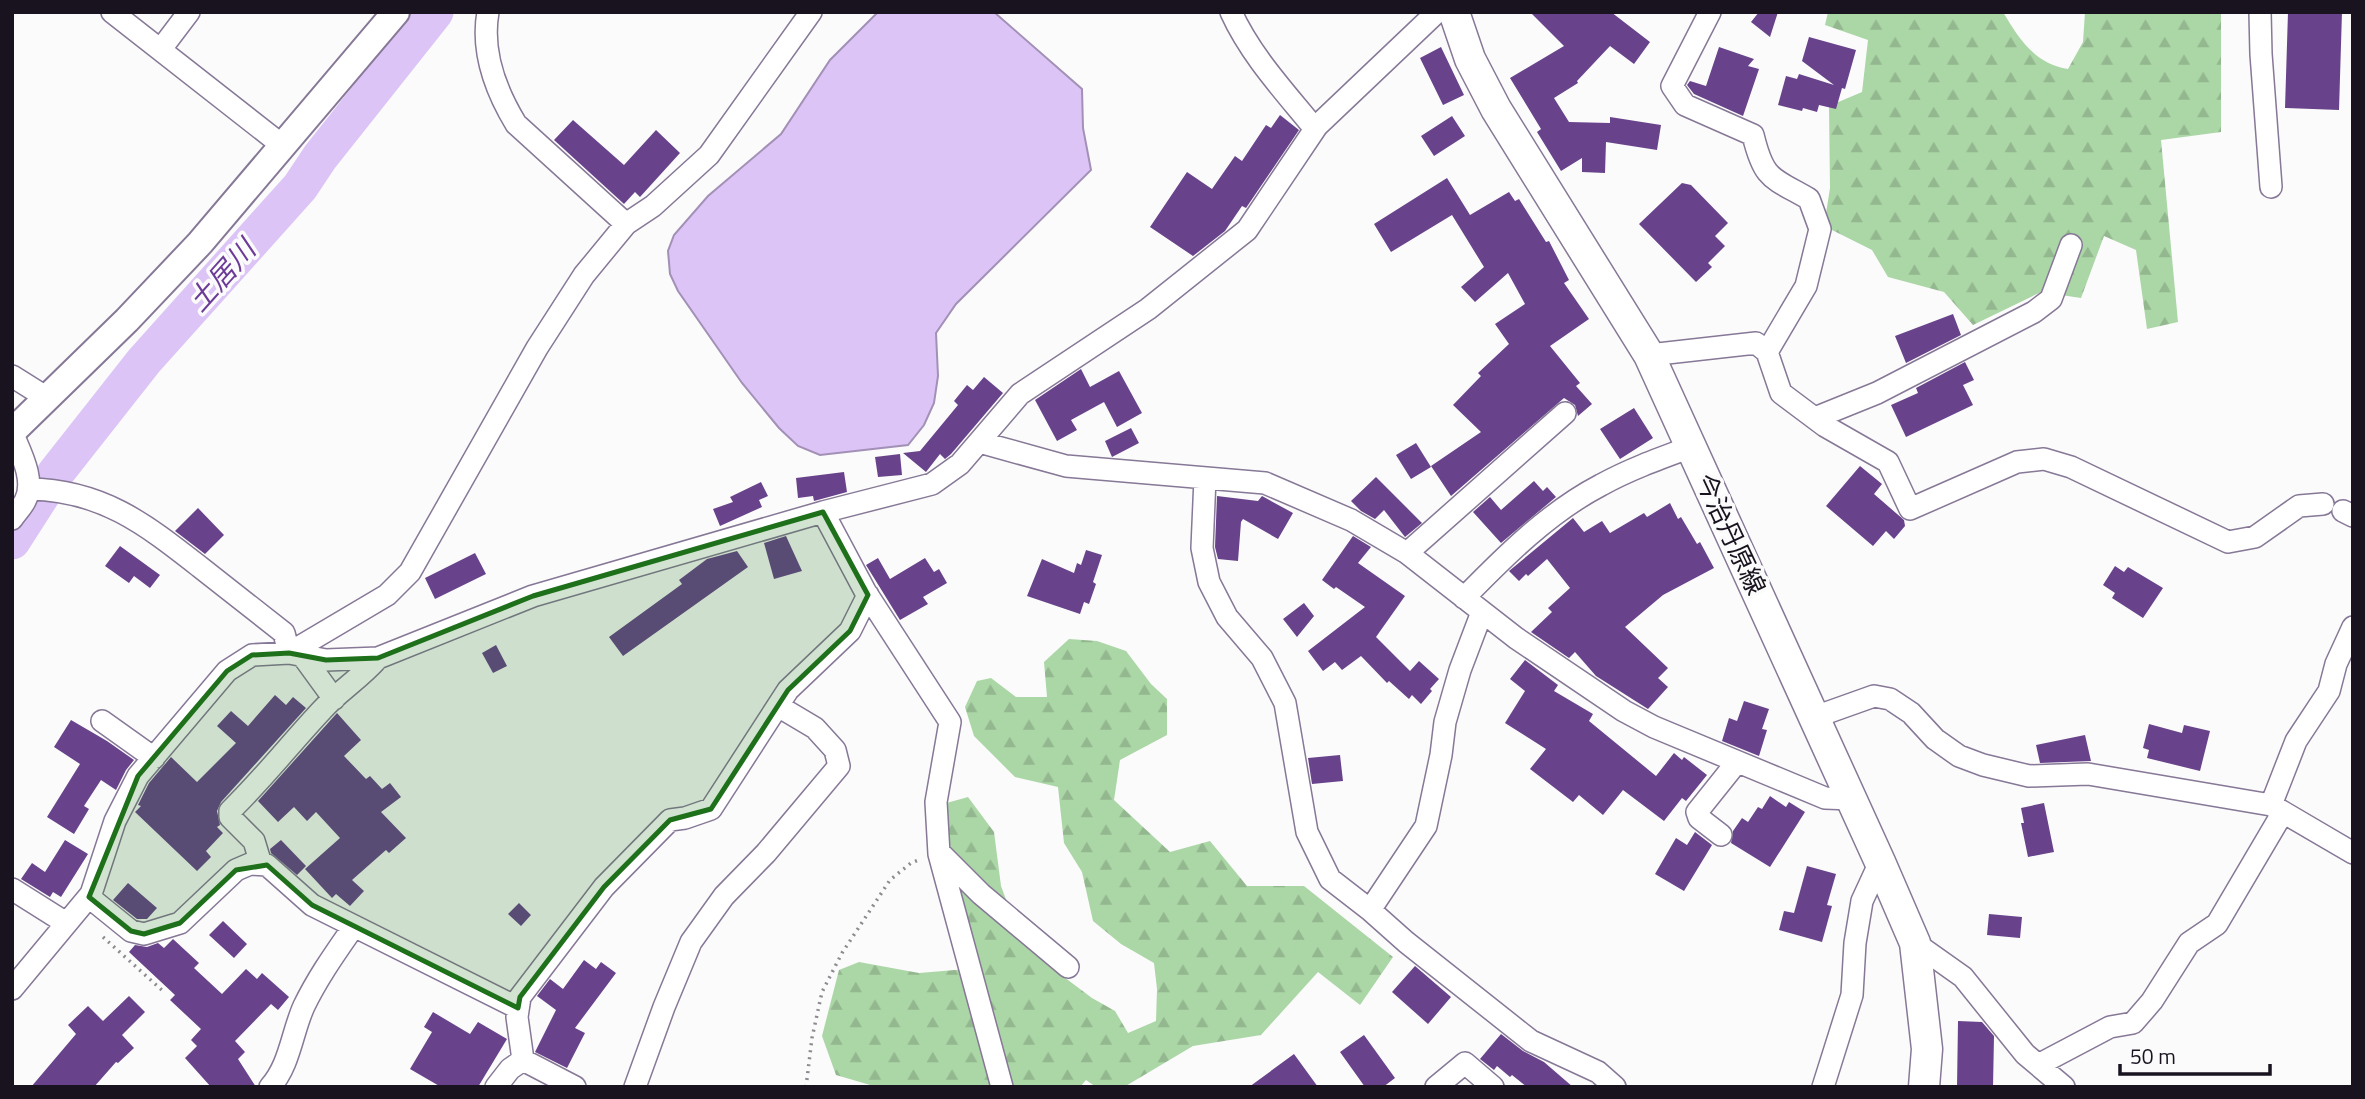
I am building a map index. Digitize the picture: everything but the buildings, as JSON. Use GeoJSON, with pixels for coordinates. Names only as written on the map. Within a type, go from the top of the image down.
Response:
{"type":"FeatureCollection","features":[{"type":"Feature","properties":{"kind":"main road","name":"今治丹原線"},"geometry":{"type":"LineString","coordinates":[[1454,12],[1470,59],[1496,109],[1649,355],[1880,862],[1915,943],[1927,1049],[1924,1087]]}},
{"type":"Feature","properties":{"kind":"street"},"geometry":{"type":"LineString","coordinates":[[112,12],[283,146]]}},
{"type":"Feature","properties":{"kind":"street"},"geometry":{"type":"LineString","coordinates":[[161,50],[189,12]]}},
{"type":"Feature","properties":{"kind":"street"},"geometry":{"type":"LineString","coordinates":[[12,519],[25,501],[29,489],[24,463],[12,432],[127,320],[200,243],[396,12]]}},
{"type":"Feature","properties":{"kind":"street"},"geometry":{"type":"LineString","coordinates":[[488,12],[487,54],[503,103],[516,124],[626,224]]}},
{"type":"Feature","properties":{"kind":"street"},"geometry":{"type":"LineString","coordinates":[[296,654],[387,595],[410,572],[537,348],[584,275],[626,224],[653,206],[709,155],[811,12]]}},
{"type":"Feature","properties":{"kind":"street"},"geometry":{"type":"LineString","coordinates":[[1231,12],[1238,28],[1264,67],[1315,129]]}},
{"type":"Feature","properties":{"kind":"street"},"geometry":{"type":"LineString","coordinates":[[12,989],[77,911],[115,821],[138,776],[227,671],[251,655],[296,654],[326,660],[378,658],[533,596],[932,484],[960,464],[1020,394],[1148,309],[1247,230],[1315,129],[1437,12]]}},
{"type":"Feature","properties":{"kind":"street"},"geometry":{"type":"LineString","coordinates":[[1710,12],[1672,86],[1685,105],[1753,135],[1759,160],[1769,176],[1809,199],[1819,229],[1806,286],[1767,352]]}},
{"type":"Feature","properties":{"kind":"street"},"geometry":{"type":"LineString","coordinates":[[2260,12],[2271,187]]}},
{"type":"Feature","properties":{"kind":"street"},"geometry":{"type":"LineString","coordinates":[[1815,418],[1877,393],[2034,312],[2051,299],[2071,245]]}},
{"type":"Feature","properties":{"kind":"street"},"geometry":{"type":"LineString","coordinates":[[1649,355],[1756,343],[1767,352],[1781,393],[1815,418],[1888,461],[1910,509],[2017,462],[2044,459],[2071,467],[2228,542],[2255,537],[2299,506],[2339,510]]}},
{"type":"Feature","properties":{"kind":"street"},"geometry":{"type":"LineString","coordinates":[[12,376],[47,398]]}},
{"type":"Feature","properties":{"kind":"street"},"geometry":{"type":"LineString","coordinates":[[1407,553],[1565,413]]}},
{"type":"Feature","properties":{"kind":"street"},"geometry":{"type":"LineString","coordinates":[[979,442],[1066,466],[1265,483],[1351,520],[1407,553],[1516,638],[1624,711],[1654,727],[1825,798],[1852,799]]}},
{"type":"Feature","properties":{"kind":"street"},"geometry":{"type":"LineString","coordinates":[[1464,598],[1547,520],[1568,506],[1600,485],[1691,447]]}},
{"type":"Feature","properties":{"kind":"street"},"geometry":{"type":"LineString","coordinates":[[1205,478],[1202,548],[1209,582],[1227,617],[1262,658],[1285,703],[1307,832],[1330,879],[1531,1041],[1598,1072],[1615,1087]]}},
{"type":"Feature","properties":{"kind":"street"},"geometry":{"type":"LineString","coordinates":[[29,489],[53,489],[100,502],[149,527],[284,633],[296,654],[334,699]]}},
{"type":"Feature","properties":{"kind":"street"},"geometry":{"type":"LineString","coordinates":[[823,513],[868,595],[950,722],[936,802],[939,852],[1002,1087]]}},
{"type":"Feature","properties":{"kind":"street"},"geometry":{"type":"LineString","coordinates":[[523,1059],[517,1017],[520,997],[604,887],[670,820],[711,809],[788,690],[850,631],[868,595]]}},
{"type":"Feature","properties":{"kind":"street"},"geometry":{"type":"LineString","coordinates":[[1370,910],[1426,825],[1445,722],[1460,670],[1482,612]]}},
{"type":"Feature","properties":{"kind":"street"},"geometry":{"type":"LineString","coordinates":[[2038,1065],[2110,1027],[2133,1023],[2152,1001],[2189,943],[2217,923],[2277,809],[2296,741],[2329,691],[2336,664],[2353,627]]}},
{"type":"Feature","properties":{"kind":"street"},"geometry":{"type":"LineString","coordinates":[[261,864],[254,841],[230,817],[230,811],[253,789],[324,708],[365,673],[378,658]]}},
{"type":"Feature","properties":{"kind":"street"},"geometry":{"type":"LineString","coordinates":[[1815,717],[1874,696],[1890,699],[1911,713],[1935,739],[1958,756],[1983,765],[2029,776],[2088,774],[2277,809],[2353,853]]}},
{"type":"Feature","properties":{"kind":"street"},"geometry":{"type":"LineString","coordinates":[[635,1087],[691,942],[724,896],[766,853],[839,766],[835,750],[816,728],[778,706]]}},
{"type":"Feature","properties":{"kind":"street"},"geometry":{"type":"LineString","coordinates":[[102,721],[153,758]]}},
{"type":"Feature","properties":{"kind":"street"},"geometry":{"type":"LineString","coordinates":[[1721,835],[1699,818],[1697,812],[1737,762]]}},
{"type":"Feature","properties":{"kind":"street"},"geometry":{"type":"LineString","coordinates":[[939,852],[981,894],[1068,967]]}},
{"type":"Feature","properties":{"kind":"street"},"geometry":{"type":"LineString","coordinates":[[1823,1087],[1852,995],[1855,943],[1862,901],[1880,862]]}},
{"type":"Feature","properties":{"kind":"street"},"geometry":{"type":"LineString","coordinates":[[12,889],[144,934],[166,929],[180,922],[236,870],[250,864],[267,864],[312,905],[518,1008]]}},
{"type":"Feature","properties":{"kind":"street"},"geometry":{"type":"LineString","coordinates":[[270,1087],[276,1080],[303,1008],[325,967],[354,926]]}},
{"type":"Feature","properties":{"kind":"street"},"geometry":{"type":"LineString","coordinates":[[1915,943],[1963,977],[2025,1054],[2064,1087]]}},
{"type":"Feature","properties":{"kind":"street"},"geometry":{"type":"LineString","coordinates":[[496,1087],[510,1069],[523,1059]]}},
{"type":"Feature","properties":{"kind":"street"},"geometry":{"type":"LineString","coordinates":[[523,1059],[575,1087]]}},
{"type":"Feature","properties":{"kind":"street"},"geometry":{"type":"LineString","coordinates":[[1436,1087],[1465,1063],[1493,1087]]}},
{"type":"Feature","properties":{"kind":"path"},"geometry":{"type":"LineString","coordinates":[[806,1087],[812,1038],[822,992],[842,953],[890,880],[911,863],[939,852]]}},
{"type":"Feature","properties":{"kind":"path"},"geometry":{"type":"LineString","coordinates":[[77,911],[164,992]]}},
{"type":"Feature","properties":{"kind":"highlighted area"},"geometry":{"type":"Polygon","coordinates":[[[823,512],[868,595],[850,631],[788,690],[711,809],[670,820],[604,887],[520,997],[518,1008],[312,905],[267,865],[236,870],[180,923],[144,934],[131,931],[89,897],[138,776],[227,671],[252,655],[289,653],[326,660],[378,658],[533,596],[823,512]]]}},
{"type":"Feature","properties":{"kind":"green space"},"geometry":{"type":"Polygon","coordinates":[[[1828,12],[2003,12],[2029,49],[2046,62],[2068,69],[2083,42],[2085,12],[2221,12],[2221,132],[2161,140],[2178,322],[2147,329],[2136,250],[2104,236],[2081,298],[2041,292],[1973,325],[1944,292],[1888,277],[1872,250],[1824,226],[1830,188],[1829,106],[1862,92],[1868,40],[1825,25],[1828,12]]]}},
{"type":"Feature","properties":{"kind":"green space"},"geometry":{"type":"Polygon","coordinates":[[[1069,639],[1097,641],[1126,651],[1151,684],[1167,699],[1167,735],[1120,760],[1114,800],[1170,852],[1210,841],[1247,886],[1304,886],[1393,957],[1360,1005],[1318,972],[1261,1035],[1193,1046],[1124,1087],[1096,1087],[1086,1080],[1080,1087],[877,1087],[836,1075],[822,1036],[839,970],[859,962],[919,973],[979,968],[960,903],[943,804],[968,797],[994,832],[1001,886],[1018,932],[1064,977],[1115,1011],[1128,1033],[1156,1021],[1157,989],[1154,963],[1121,944],[1093,921],[1082,872],[1064,843],[1058,787],[1015,777],[974,736],[965,707],[977,681],[991,678],[1016,697],[1047,697],[1044,662],[1069,639]]]}},
{"type":"Feature","properties":{"kind":"shaded area"},"geometry":{"type":"Polygon","coordinates":[[[878,12],[994,12],[1082,89],[1083,128],[1091,170],[956,304],[936,333],[938,376],[934,403],[924,425],[908,445],[820,455],[798,446],[779,428],[742,383],[678,291],[670,274],[668,251],[674,235],[708,196],[781,134],[830,60],[878,12]]]}},
{"type":"Feature","properties":{"kind":"waterway","name":"土居川"},"geometry":{"type":"LineString","coordinates":[[12,541],[55,474],[144,361],[300,187],[320,157],[435,12]]}}]}
